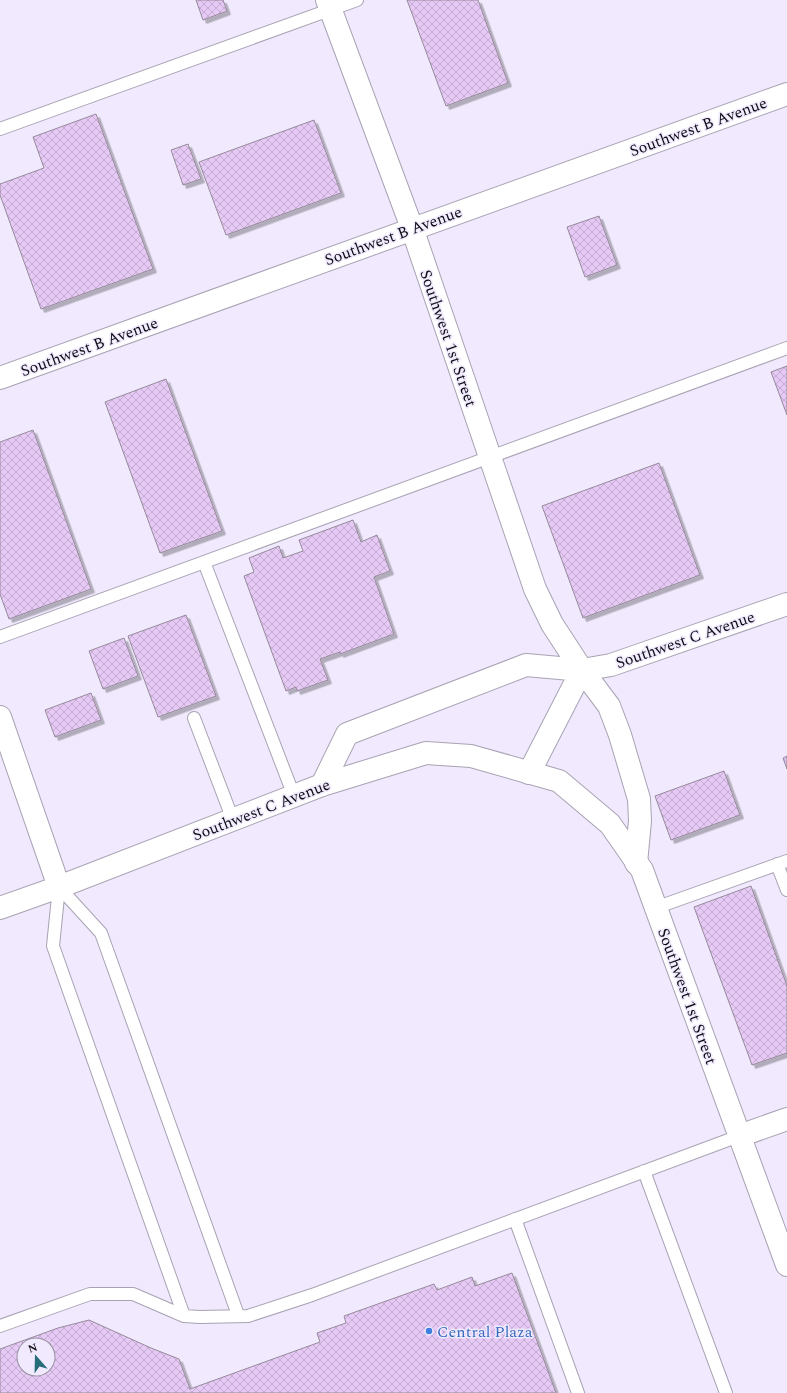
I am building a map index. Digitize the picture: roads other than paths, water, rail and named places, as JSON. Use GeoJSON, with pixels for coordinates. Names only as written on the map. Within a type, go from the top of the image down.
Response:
{"type":"FeatureCollection","features":[{"type":"Feature","properties":{"kind":"street","name":"Southwest 1st Street"},"geometry":{"type":"LineString","coordinates":[[329,5],[412,228],[535,589],[552,624],[582,670],[609,706],[620,735],[639,799],[640,821],[636,862]]}},
{"type":"Feature","properties":{"kind":"street","name":"Southwest B Avenue"},"geometry":{"type":"LineString","coordinates":[[0,378],[412,228],[787,94]]}},
{"type":"Feature","properties":{"kind":"street","name":"Southwest C Avenue"},"geometry":{"type":"LineString","coordinates":[[322,785],[347,734],[526,665],[582,670],[611,664],[787,604]]}},
{"type":"Feature","properties":{"kind":"street"},"geometry":{"type":"LineString","coordinates":[[529,773],[582,670]]}},
{"type":"Feature","properties":{"kind":"street"},"geometry":{"type":"LineString","coordinates":[[0,717],[59,887]]}},
{"type":"Feature","properties":{"kind":"street","name":"Southwest C Avenue"},"geometry":{"type":"LineString","coordinates":[[0,908],[59,887],[322,785],[426,753],[471,756],[529,773]]}},
{"type":"Feature","properties":{"kind":"street","name":"Southwest 1st Street"},"geometry":{"type":"LineString","coordinates":[[529,773],[559,781],[610,824],[642,870],[787,1265]]}},
{"type":"Feature","properties":{"kind":"street"},"geometry":{"type":"LineString","coordinates":[[739,1136],[787,1119]]}},
{"type":"Feature","properties":{"kind":"lane"},"geometry":{"type":"LineString","coordinates":[[0,129],[329,5],[357,0]]}},
{"type":"Feature","properties":{"kind":"lane"},"geometry":{"type":"LineString","coordinates":[[0,637],[787,348]]}},
{"type":"Feature","properties":{"kind":"lane"},"geometry":{"type":"LineString","coordinates":[[204,562],[294,796]]}},
{"type":"Feature","properties":{"kind":"lane"},"geometry":{"type":"LineString","coordinates":[[194,718],[233,820]]}},
{"type":"Feature","properties":{"kind":"lane"},"geometry":{"type":"LineString","coordinates":[[655,908],[782,862],[787,890]]}},
{"type":"Feature","properties":{"kind":"lane"},"geometry":{"type":"LineString","coordinates":[[59,887],[101,933],[238,1315]]}},
{"type":"Feature","properties":{"kind":"lane"},"geometry":{"type":"LineString","coordinates":[[59,887],[53,946],[184,1316]]}},
{"type":"Feature","properties":{"kind":"lane"},"geometry":{"type":"LineString","coordinates":[[0,1326],[90,1294],[132,1294],[184,1316],[248,1316],[312,1295],[739,1136]]}},
{"type":"Feature","properties":{"kind":"lane"},"geometry":{"type":"LineString","coordinates":[[644,1171],[726,1393]]}},
{"type":"Feature","properties":{"kind":"lane"},"geometry":{"type":"LineString","coordinates":[[515,1219],[578,1393]]}},
{"type":"Feature","properties":{"kind":"place","name":"Central Plaza"},"geometry":{"type":"Point","coordinates":[429,1331]}}]}
